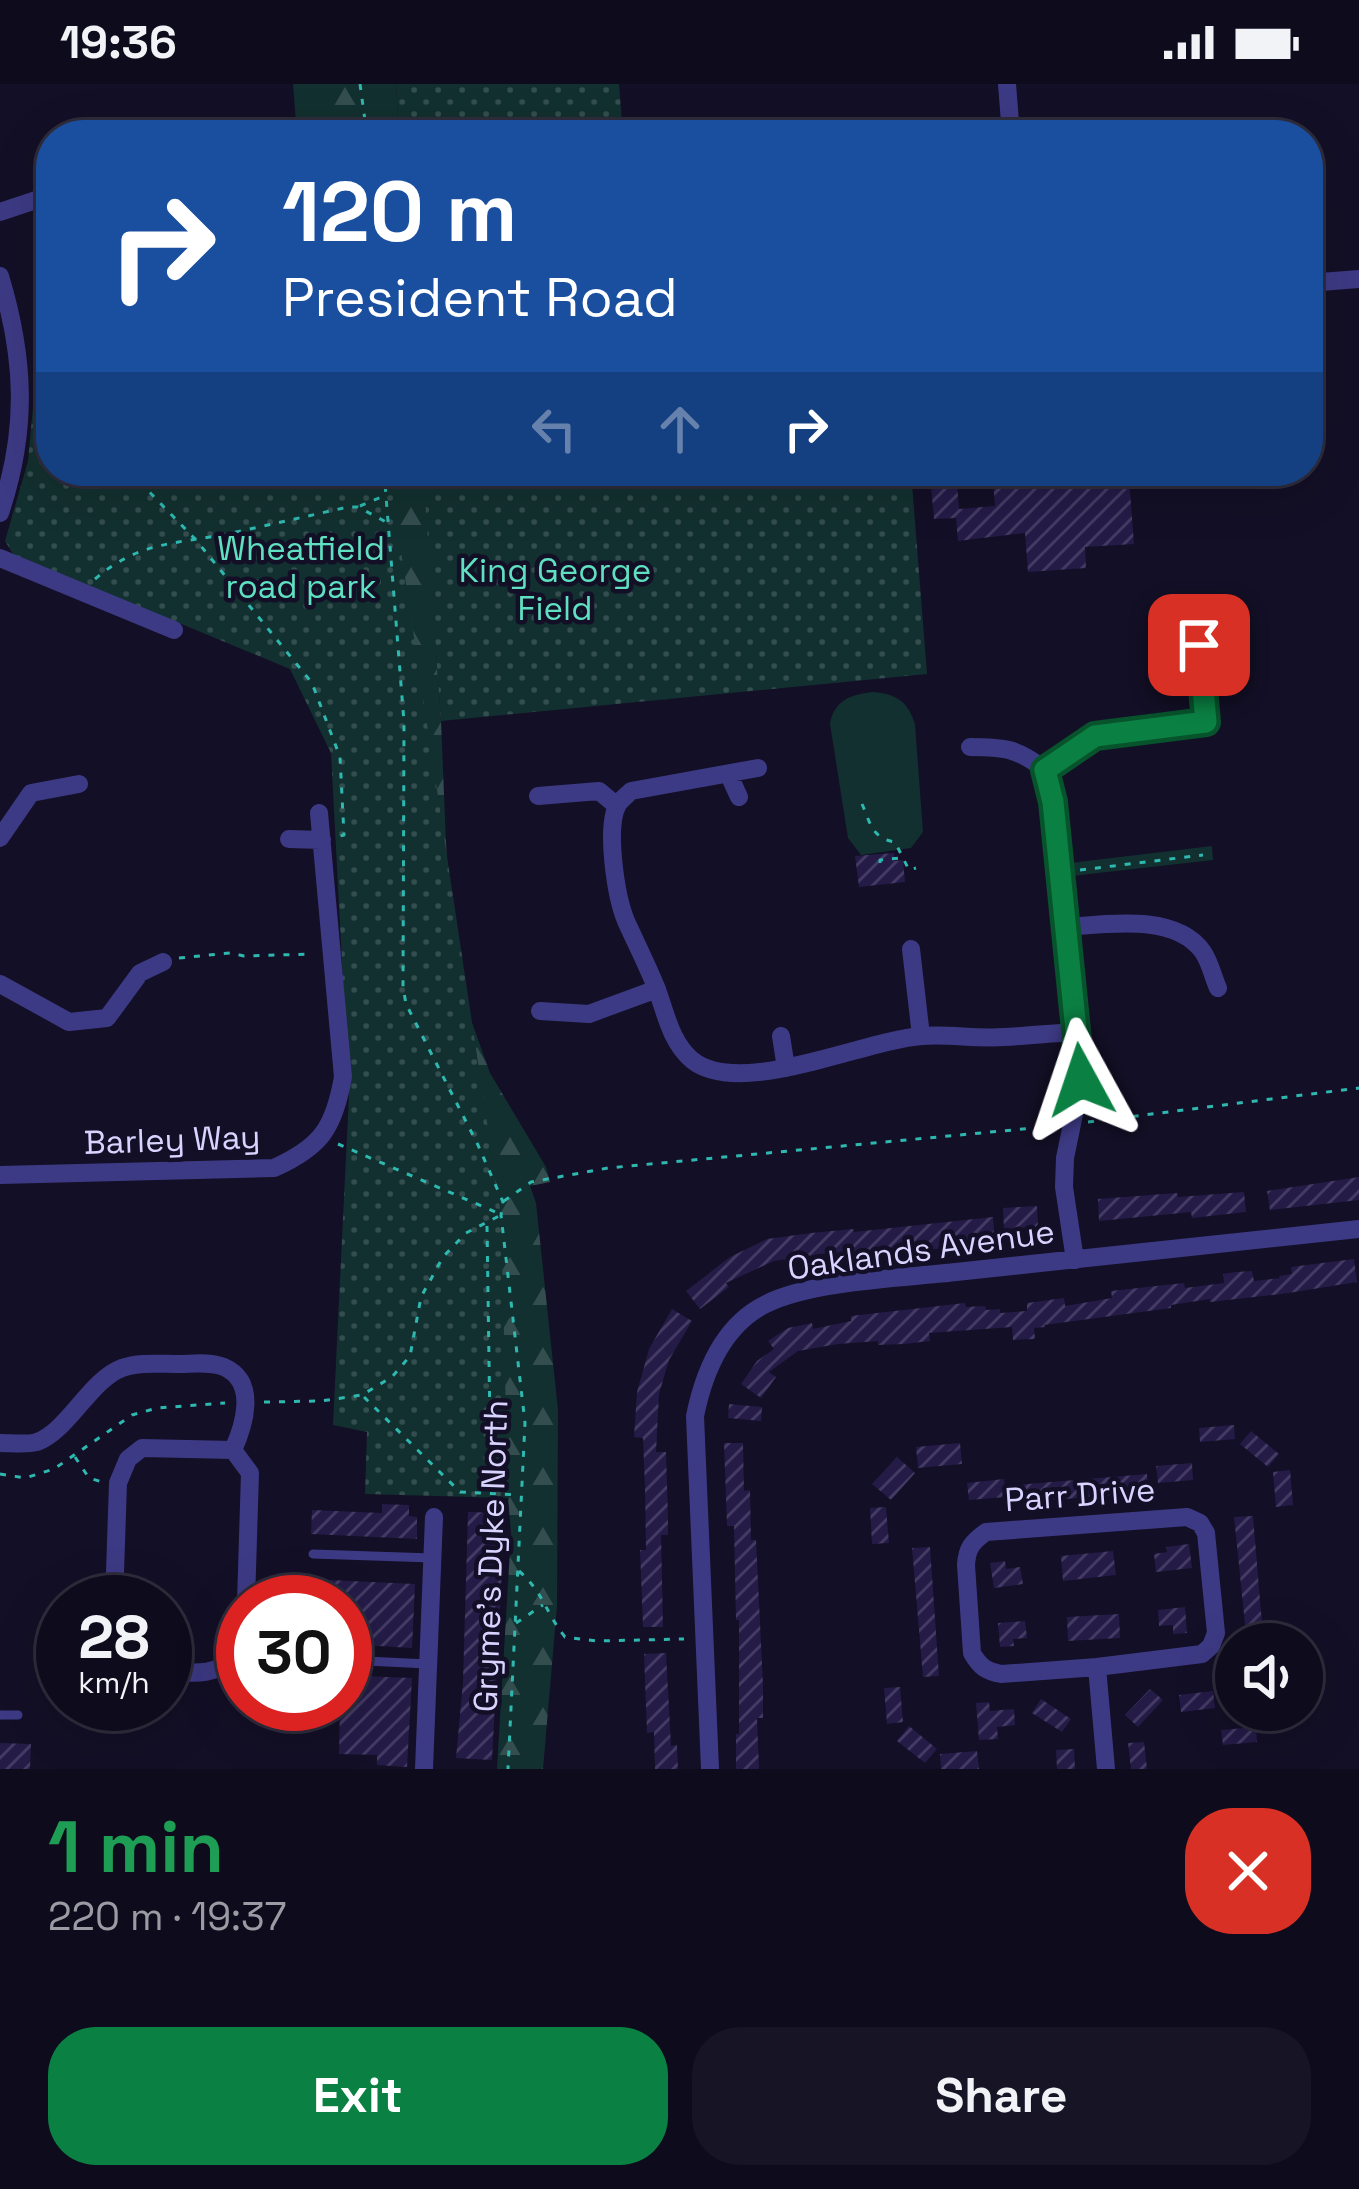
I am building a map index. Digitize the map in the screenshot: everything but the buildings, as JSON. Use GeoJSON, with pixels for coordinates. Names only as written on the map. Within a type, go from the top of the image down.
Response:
{"type":"FeatureCollection","features":[{"type":"Feature","properties":{"kind":"street"},"geometry":{"type":"LineString","coordinates":[[1006,84],[1010,120]]}},
{"type":"Feature","properties":{"kind":"street"},"geometry":{"type":"LineString","coordinates":[[0,212],[36,200]]}},
{"type":"Feature","properties":{"kind":"street"},"geometry":{"type":"LineString","coordinates":[[0,276],[21,374],[20,434],[0,513]]}},
{"type":"Feature","properties":{"kind":"street"},"geometry":{"type":"LineString","coordinates":[[1323,282],[1359,279]]}},
{"type":"Feature","properties":{"kind":"street"},"geometry":{"type":"LineString","coordinates":[[0,558],[174,630]]}},
{"type":"Feature","properties":{"kind":"street"},"geometry":{"type":"LineString","coordinates":[[96,623],[104,601]]}},
{"type":"Feature","properties":{"kind":"street"},"geometry":{"type":"LineString","coordinates":[[1045,770],[1095,736],[1206,722],[1199,645]]}},
{"type":"Feature","properties":{"kind":"street"},"geometry":{"type":"LineString","coordinates":[[970,748],[1005,747],[1027,756],[1045,770],[1053,802],[1081,1080],[1064,1187],[1075,1260]]}},
{"type":"Feature","properties":{"kind":"street"},"geometry":{"type":"LineString","coordinates":[[758,768],[631,790],[617,806],[613,832],[623,913],[675,1041],[692,1060],[713,1073],[786,1068],[921,1036],[1002,1038],[1077,1032]]}},
{"type":"Feature","properties":{"kind":"street"},"geometry":{"type":"LineString","coordinates":[[729,775],[740,797]]}},
{"type":"Feature","properties":{"kind":"street"},"geometry":{"type":"LineString","coordinates":[[0,838],[31,793],[79,784]]}},
{"type":"Feature","properties":{"kind":"street"},"geometry":{"type":"LineString","coordinates":[[538,796],[598,790],[617,806]]}},
{"type":"Feature","properties":{"kind":"street"},"geometry":{"type":"LineString","coordinates":[[320,814],[344,1077],[337,1110],[322,1137]]}},
{"type":"Feature","properties":{"kind":"street"},"geometry":{"type":"LineString","coordinates":[[289,838],[322,840]]}},
{"type":"Feature","properties":{"kind":"street"},"geometry":{"type":"LineString","coordinates":[[1067,927],[1131,922],[1178,933],[1202,950],[1218,988]]}},
{"type":"Feature","properties":{"kind":"street"},"geometry":{"type":"LineString","coordinates":[[911,949],[921,1036]]}},
{"type":"Feature","properties":{"kind":"street"},"geometry":{"type":"LineString","coordinates":[[0,984],[69,1022],[107,1018],[140,973],[163,962]]}},
{"type":"Feature","properties":{"kind":"street"},"geometry":{"type":"LineString","coordinates":[[540,1011],[589,1014],[657,989]]}},
{"type":"Feature","properties":{"kind":"street"},"geometry":{"type":"LineString","coordinates":[[781,1036],[786,1068]]}},
{"type":"Feature","properties":{"kind":"street","name":"Barley Way"},"geometry":{"type":"LineString","coordinates":[[0,1175],[274,1168],[296,1159],[322,1137]]}},
{"type":"Feature","properties":{"kind":"street","name":"Oaklands Avenue"},"geometry":{"type":"LineString","coordinates":[[710,1769],[695,1416],[702,1382],[717,1351],[761,1306],[790,1293],[875,1281],[1359,1229]]}},
{"type":"Feature","properties":{"kind":"street"},"geometry":{"type":"LineString","coordinates":[[0,1443],[37,1442],[115,1371],[133,1364],[204,1364],[225,1367],[238,1378],[245,1422],[233,1450]]}},
{"type":"Feature","properties":{"kind":"street"},"geometry":{"type":"LineString","coordinates":[[115,1575],[118,1483],[128,1460],[142,1448],[233,1450]]}},
{"type":"Feature","properties":{"kind":"street"},"geometry":{"type":"LineString","coordinates":[[233,1450],[250,1473],[247,1575]]}},
{"type":"Feature","properties":{"kind":"street"},"geometry":{"type":"LineString","coordinates":[[424,1769],[434,1516]]}},
{"type":"Feature","properties":{"kind":"street","name":"Parr Drive"},"geometry":{"type":"LineString","coordinates":[[1187,1516],[1200,1523],[1206,1533],[1216,1633],[1211,1646],[1186,1658],[1097,1667],[1001,1675],[978,1664],[972,1653],[967,1550],[986,1532],[1187,1516]]}},
{"type":"Feature","properties":{"kind":"street"},"geometry":{"type":"LineString","coordinates":[[1097,1667],[1106,1769]]}},
{"type":"Feature","properties":{"kind":"lane"},"geometry":{"type":"LineString","coordinates":[[313,1554],[433,1558]]}},
{"type":"Feature","properties":{"kind":"lane"},"geometry":{"type":"LineString","coordinates":[[372,1661],[428,1664]]}},
{"type":"Feature","properties":{"kind":"lane"},"geometry":{"type":"LineString","coordinates":[[0,1715],[19,1715]]}},
{"type":"Feature","properties":{"kind":"path"},"geometry":{"type":"LineString","coordinates":[[360,84],[365,120]]}},
{"type":"Feature","properties":{"kind":"path"},"geometry":{"type":"LineString","coordinates":[[144,486],[196,540],[312,683],[340,757],[344,836],[322,840]]}},
{"type":"Feature","properties":{"kind":"path"},"geometry":{"type":"LineString","coordinates":[[385,486],[404,722],[403,988],[406,1004],[502,1202],[531,1182],[608,1168],[1071,1124],[1359,1088]]}},
{"type":"Feature","properties":{"kind":"path"},"geometry":{"type":"LineString","coordinates":[[82,591],[116,561],[150,546],[358,507],[385,496]]}},
{"type":"Feature","properties":{"kind":"path"},"geometry":{"type":"LineString","coordinates":[[358,507],[387,523]]}},
{"type":"Feature","properties":{"kind":"path"},"geometry":{"type":"LineString","coordinates":[[862,804],[872,830],[896,845],[909,871],[916,868]]}},
{"type":"Feature","properties":{"kind":"path"},"geometry":{"type":"LineString","coordinates":[[1061,873],[1203,855]]}},
{"type":"Feature","properties":{"kind":"path"},"geometry":{"type":"LineString","coordinates":[[880,863],[902,858]]}},
{"type":"Feature","properties":{"kind":"path"},"geometry":{"type":"LineString","coordinates":[[163,962],[230,953],[333,952]]}},
{"type":"Feature","properties":{"kind":"path"},"geometry":{"type":"LineString","coordinates":[[322,1137],[502,1215]]}},
{"type":"Feature","properties":{"kind":"path","name":"Gryme's Dyke North"},"geometry":{"type":"LineString","coordinates":[[502,1202],[525,1423],[508,1769]]}},
{"type":"Feature","properties":{"kind":"path"},"geometry":{"type":"LineString","coordinates":[[0,1474],[26,1478],[53,1469],[132,1415],[157,1408],[362,1396],[392,1377],[410,1355],[421,1297],[443,1257],[466,1233],[502,1215]]}},
{"type":"Feature","properties":{"kind":"path"},"geometry":{"type":"LineString","coordinates":[[487,1222],[491,1494]]}},
{"type":"Feature","properties":{"kind":"path"},"geometry":{"type":"LineString","coordinates":[[362,1396],[460,1492],[521,1495]]}},
{"type":"Feature","properties":{"kind":"path"},"geometry":{"type":"LineString","coordinates":[[74,1455],[89,1478],[118,1483]]}},
{"type":"Feature","properties":{"kind":"path"},"geometry":{"type":"LineString","coordinates":[[518,1570],[538,1588],[551,1620],[565,1636],[596,1641],[705,1638]]}},
{"type":"Feature","properties":{"kind":"path"},"geometry":{"type":"LineString","coordinates":[[515,1624],[545,1604]]}},
{"type":"Feature","properties":{"kind":"green space"},"geometry":{"type":"Polygon","coordinates":[[[293,84],[396,84],[398,120],[296,120],[293,84]]]}},
{"type":"Feature","properties":{"kind":"green space"},"geometry":{"type":"Polygon","coordinates":[[[396,84],[619,84],[622,120],[398,120],[396,84]]]}},
{"type":"Feature","properties":{"kind":"green space","name":"Wheatfield road park"},"geometry":{"type":"Polygon","coordinates":[[[36,375],[36,486],[391,486],[501,1215],[508,1498],[365,1494],[367,1432],[333,1425],[349,1095],[331,753],[290,669],[13,554],[5,541],[28,461],[36,375]]]}},
{"type":"Feature","properties":{"kind":"green space"},"geometry":{"type":"Polygon","coordinates":[[[365,486],[425,486],[451,964],[490,1073],[546,1167],[550,1182],[530,1186],[536,1203],[558,1410],[557,1606],[543,1769],[497,1769],[511,1533],[468,1142],[365,486]]]}},
{"type":"Feature","properties":{"kind":"green space","name":"King George Field"},"geometry":{"type":"Polygon","coordinates":[[[424,486],[912,486],[927,674],[441,721],[424,486]]]}},
{"type":"Feature","properties":{"kind":"green space"},"geometry":{"type":"Polygon","coordinates":[[[873,692],[900,700],[915,724],[923,832],[911,848],[861,855],[848,838],[830,724],[835,709],[845,700],[873,692]]]}},
{"type":"Feature","properties":{"kind":"green space"},"geometry":{"type":"Polygon","coordinates":[[[1212,846],[1213,860],[1072,876],[1070,863],[1212,846]]]}},
{"type":"Feature","properties":{"kind":"route"},"geometry":{"type":"LineString","coordinates":[[1081,1080],[1053,802],[1045,770],[1095,736],[1206,722],[1199,645]]}}]}
